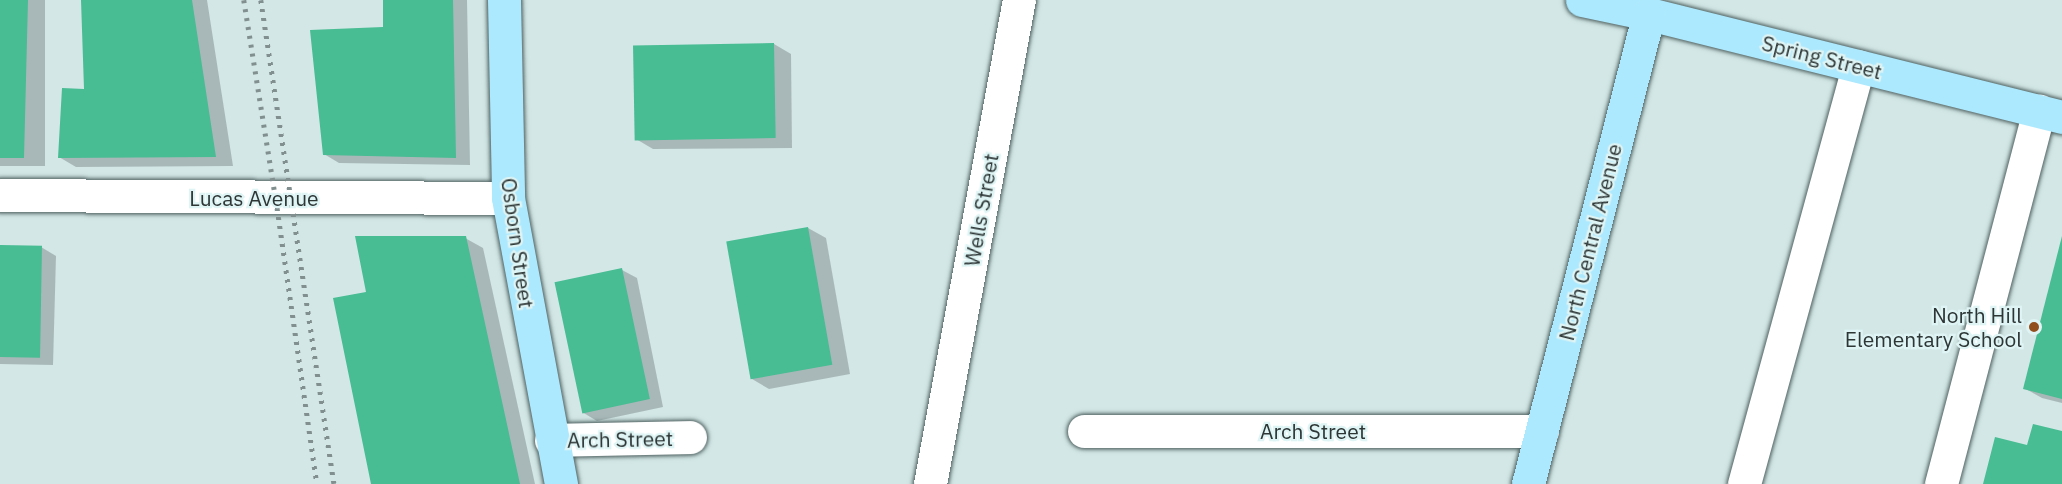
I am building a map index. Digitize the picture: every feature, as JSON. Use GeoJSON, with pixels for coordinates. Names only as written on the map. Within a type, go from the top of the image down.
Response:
{"type":"FeatureCollection","features":[{"type":"Feature","properties":{"kind":"main road","name":"Osborn Street"},"geometry":{"type":"LineString","coordinates":[[504,0],[508,198],[551,440],[561,484]]}},
{"type":"Feature","properties":{"kind":"main road","name":"Spring Street"},"geometry":{"type":"LineString","coordinates":[[1582,0],[1651,7],[1858,66],[2051,114]]}},
{"type":"Feature","properties":{"kind":"main road","name":"North Central Avenue"},"geometry":{"type":"LineString","coordinates":[[1528,484],[1651,7]]}},
{"type":"Feature","properties":{"kind":"street","name":"Wells Street"},"geometry":{"type":"LineString","coordinates":[[930,484],[1019,0]]}},
{"type":"Feature","properties":{"kind":"street"},"geometry":{"type":"LineString","coordinates":[[1744,484],[1858,66]]}},
{"type":"Feature","properties":{"kind":"street"},"geometry":{"type":"LineString","coordinates":[[1941,484],[2051,114]]}},
{"type":"Feature","properties":{"kind":"street","name":"Lucas Avenue"},"geometry":{"type":"LineString","coordinates":[[0,195],[508,198]]}},
{"type":"Feature","properties":{"kind":"street","name":"Arch Street"},"geometry":{"type":"LineString","coordinates":[[1084,431],[1542,431]]}},
{"type":"Feature","properties":{"kind":"street","name":"Arch Street"},"geometry":{"type":"LineString","coordinates":[[551,440],[690,437]]}},
{"type":"Feature","properties":{"kind":"building"},"geometry":{"type":"Polygon","coordinates":[[[0,0],[28,0],[24,158],[0,158],[0,0]]]}},
{"type":"Feature","properties":{"kind":"building"},"geometry":{"type":"Polygon","coordinates":[[[81,0],[192,0],[216,157],[58,158],[62,88],[84,89],[81,0]]]}},
{"type":"Feature","properties":{"kind":"building"},"geometry":{"type":"Polygon","coordinates":[[[383,0],[453,0],[456,158],[323,155],[310,30],[383,27],[383,0]]]}},
{"type":"Feature","properties":{"kind":"building"},"geometry":{"type":"Polygon","coordinates":[[[774,43],[776,138],[635,140],[633,45],[774,43]]]}},
{"type":"Feature","properties":{"kind":"building"},"geometry":{"type":"Polygon","coordinates":[[[808,227],[832,365],[751,379],[726,241],[808,227]]]}},
{"type":"Feature","properties":{"kind":"building"},"geometry":{"type":"Polygon","coordinates":[[[355,236],[466,236],[520,484],[371,484],[333,298],[366,292],[355,236]]]}},
{"type":"Feature","properties":{"kind":"building"},"geometry":{"type":"Polygon","coordinates":[[[2062,236],[2062,399],[2023,389],[2062,236]]]}},
{"type":"Feature","properties":{"kind":"building"},"geometry":{"type":"Polygon","coordinates":[[[0,245],[42,246],[40,358],[0,357],[0,245]]]}},
{"type":"Feature","properties":{"kind":"building"},"geometry":{"type":"Polygon","coordinates":[[[622,268],[650,399],[582,413],[555,282],[622,268]]]}},
{"type":"Feature","properties":{"kind":"building"},"geometry":{"type":"Polygon","coordinates":[[[2033,424],[2062,431],[2062,484],[1983,484],[1995,437],[2027,445],[2033,424]]]}},
{"type":"Feature","properties":{"kind":"railway"},"geometry":{"type":"LineString","coordinates":[[244,0],[276,199],[317,484]]}},
{"type":"Feature","properties":{"kind":"railway"},"geometry":{"type":"LineString","coordinates":[[261,0],[334,484]]}},
{"type":"Feature","properties":{"kind":"place","name":"North Hill Elementary School"},"geometry":{"type":"Point","coordinates":[2034,327]}}]}
